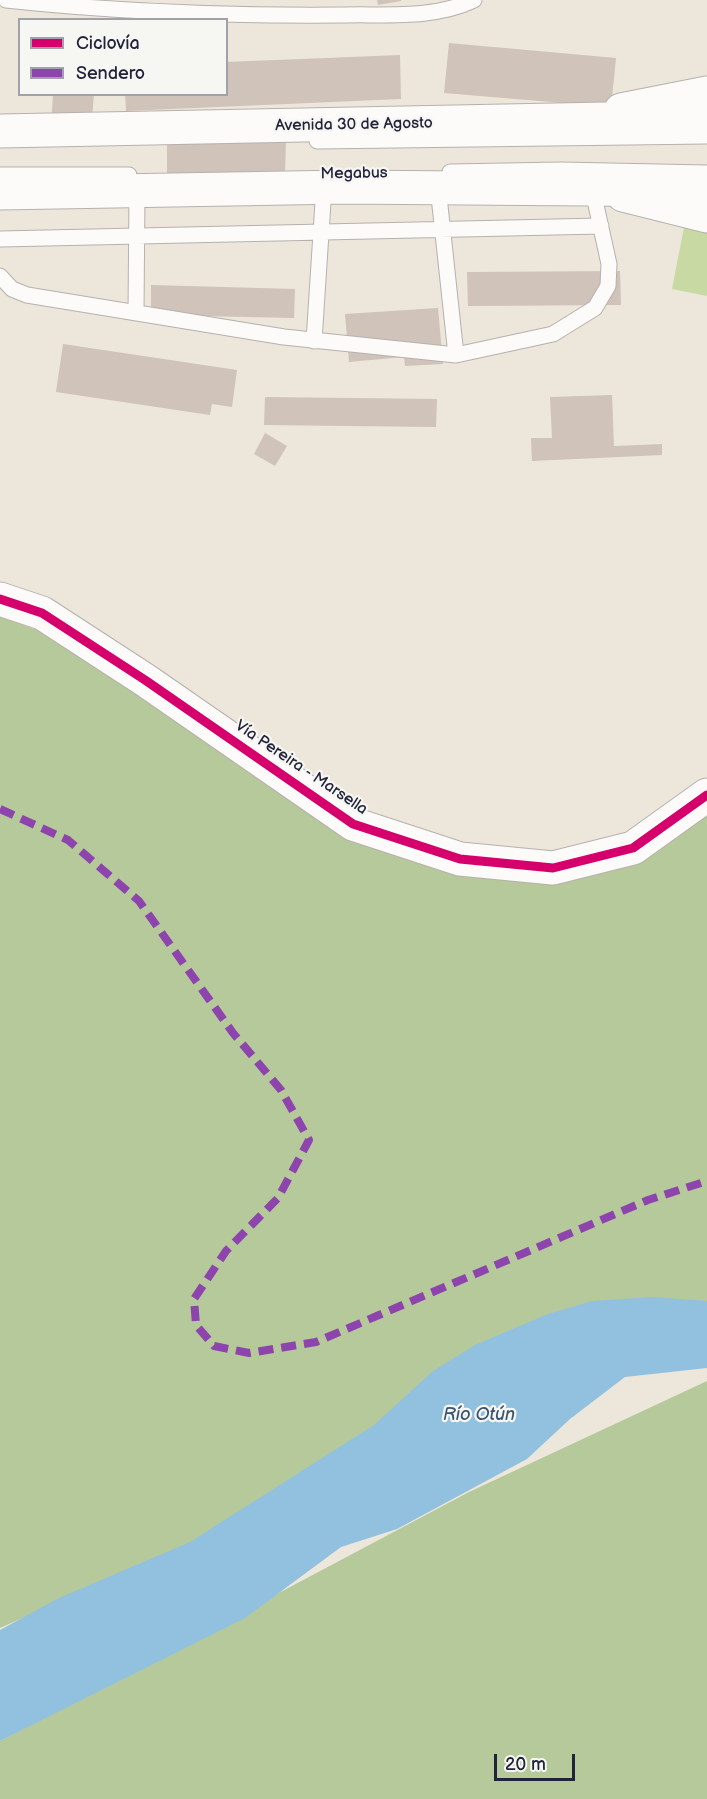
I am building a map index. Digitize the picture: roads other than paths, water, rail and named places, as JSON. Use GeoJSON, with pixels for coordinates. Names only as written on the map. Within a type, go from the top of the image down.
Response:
{"type":"FeatureCollection","features":[{"type":"Feature","properties":{"kind":"main road"},"geometry":{"type":"LineString","coordinates":[[562,130],[707,93]]}},
{"type":"Feature","properties":{"kind":"main road","name":"Avenida 30 de Agosto"},"geometry":{"type":"LineString","coordinates":[[0,130],[562,130],[707,117]]}},
{"type":"Feature","properties":{"kind":"main road"},"geometry":{"type":"LineString","coordinates":[[0,194],[140,183],[324,188],[592,187],[707,190]]}},
{"type":"Feature","properties":{"kind":"main road"},"geometry":{"type":"LineString","coordinates":[[592,187],[707,216]]}},
{"type":"Feature","properties":{"kind":"main road","name":"Vía Pereira - Marsella"},"geometry":{"type":"LineString","coordinates":[[0,598],[42,614],[69,631],[145,680],[353,824],[460,859],[553,868],[633,848],[707,795]]}},
{"type":"Feature","properties":{"kind":"lane"},"geometry":{"type":"LineString","coordinates":[[6,0],[123,9],[309,15],[424,13],[446,10],[474,0]]}},
{"type":"Feature","properties":{"kind":"lane"},"geometry":{"type":"LineString","coordinates":[[562,130],[707,147]]}},
{"type":"Feature","properties":{"kind":"lane","name":"Megabus"},"geometry":{"type":"LineString","coordinates":[[0,141],[562,130],[707,136]]}},
{"type":"Feature","properties":{"kind":"lane","name":"Megabus"},"geometry":{"type":"LineString","coordinates":[[167,174],[561,170],[707,173]]}},
{"type":"Feature","properties":{"kind":"lane"},"geometry":{"type":"LineString","coordinates":[[0,175],[140,183],[136,313]]}},
{"type":"Feature","properties":{"kind":"lane"},"geometry":{"type":"LineString","coordinates":[[438,187],[456,355]]}},
{"type":"Feature","properties":{"kind":"lane"},"geometry":{"type":"LineString","coordinates":[[0,276],[12,289],[27,295],[314,340],[456,355],[553,334],[595,308],[608,286],[609,264],[592,187]]}},
{"type":"Feature","properties":{"kind":"lane"},"geometry":{"type":"LineString","coordinates":[[314,340],[323,232],[324,188]]}},
{"type":"Feature","properties":{"kind":"lane"},"geometry":{"type":"LineString","coordinates":[[0,239],[601,226]]}},
{"type":"Feature","properties":{"kind":"water","name":"Río Otún"},"geometry":{"type":"Polygon","coordinates":[[[652,1297],[707,1301],[707,1368],[625,1377],[570,1419],[527,1459],[397,1529],[341,1547],[245,1618],[0,1741],[0,1630],[59,1598],[190,1542],[374,1425],[433,1371],[475,1345],[548,1314],[592,1301],[652,1297]]]}}]}
